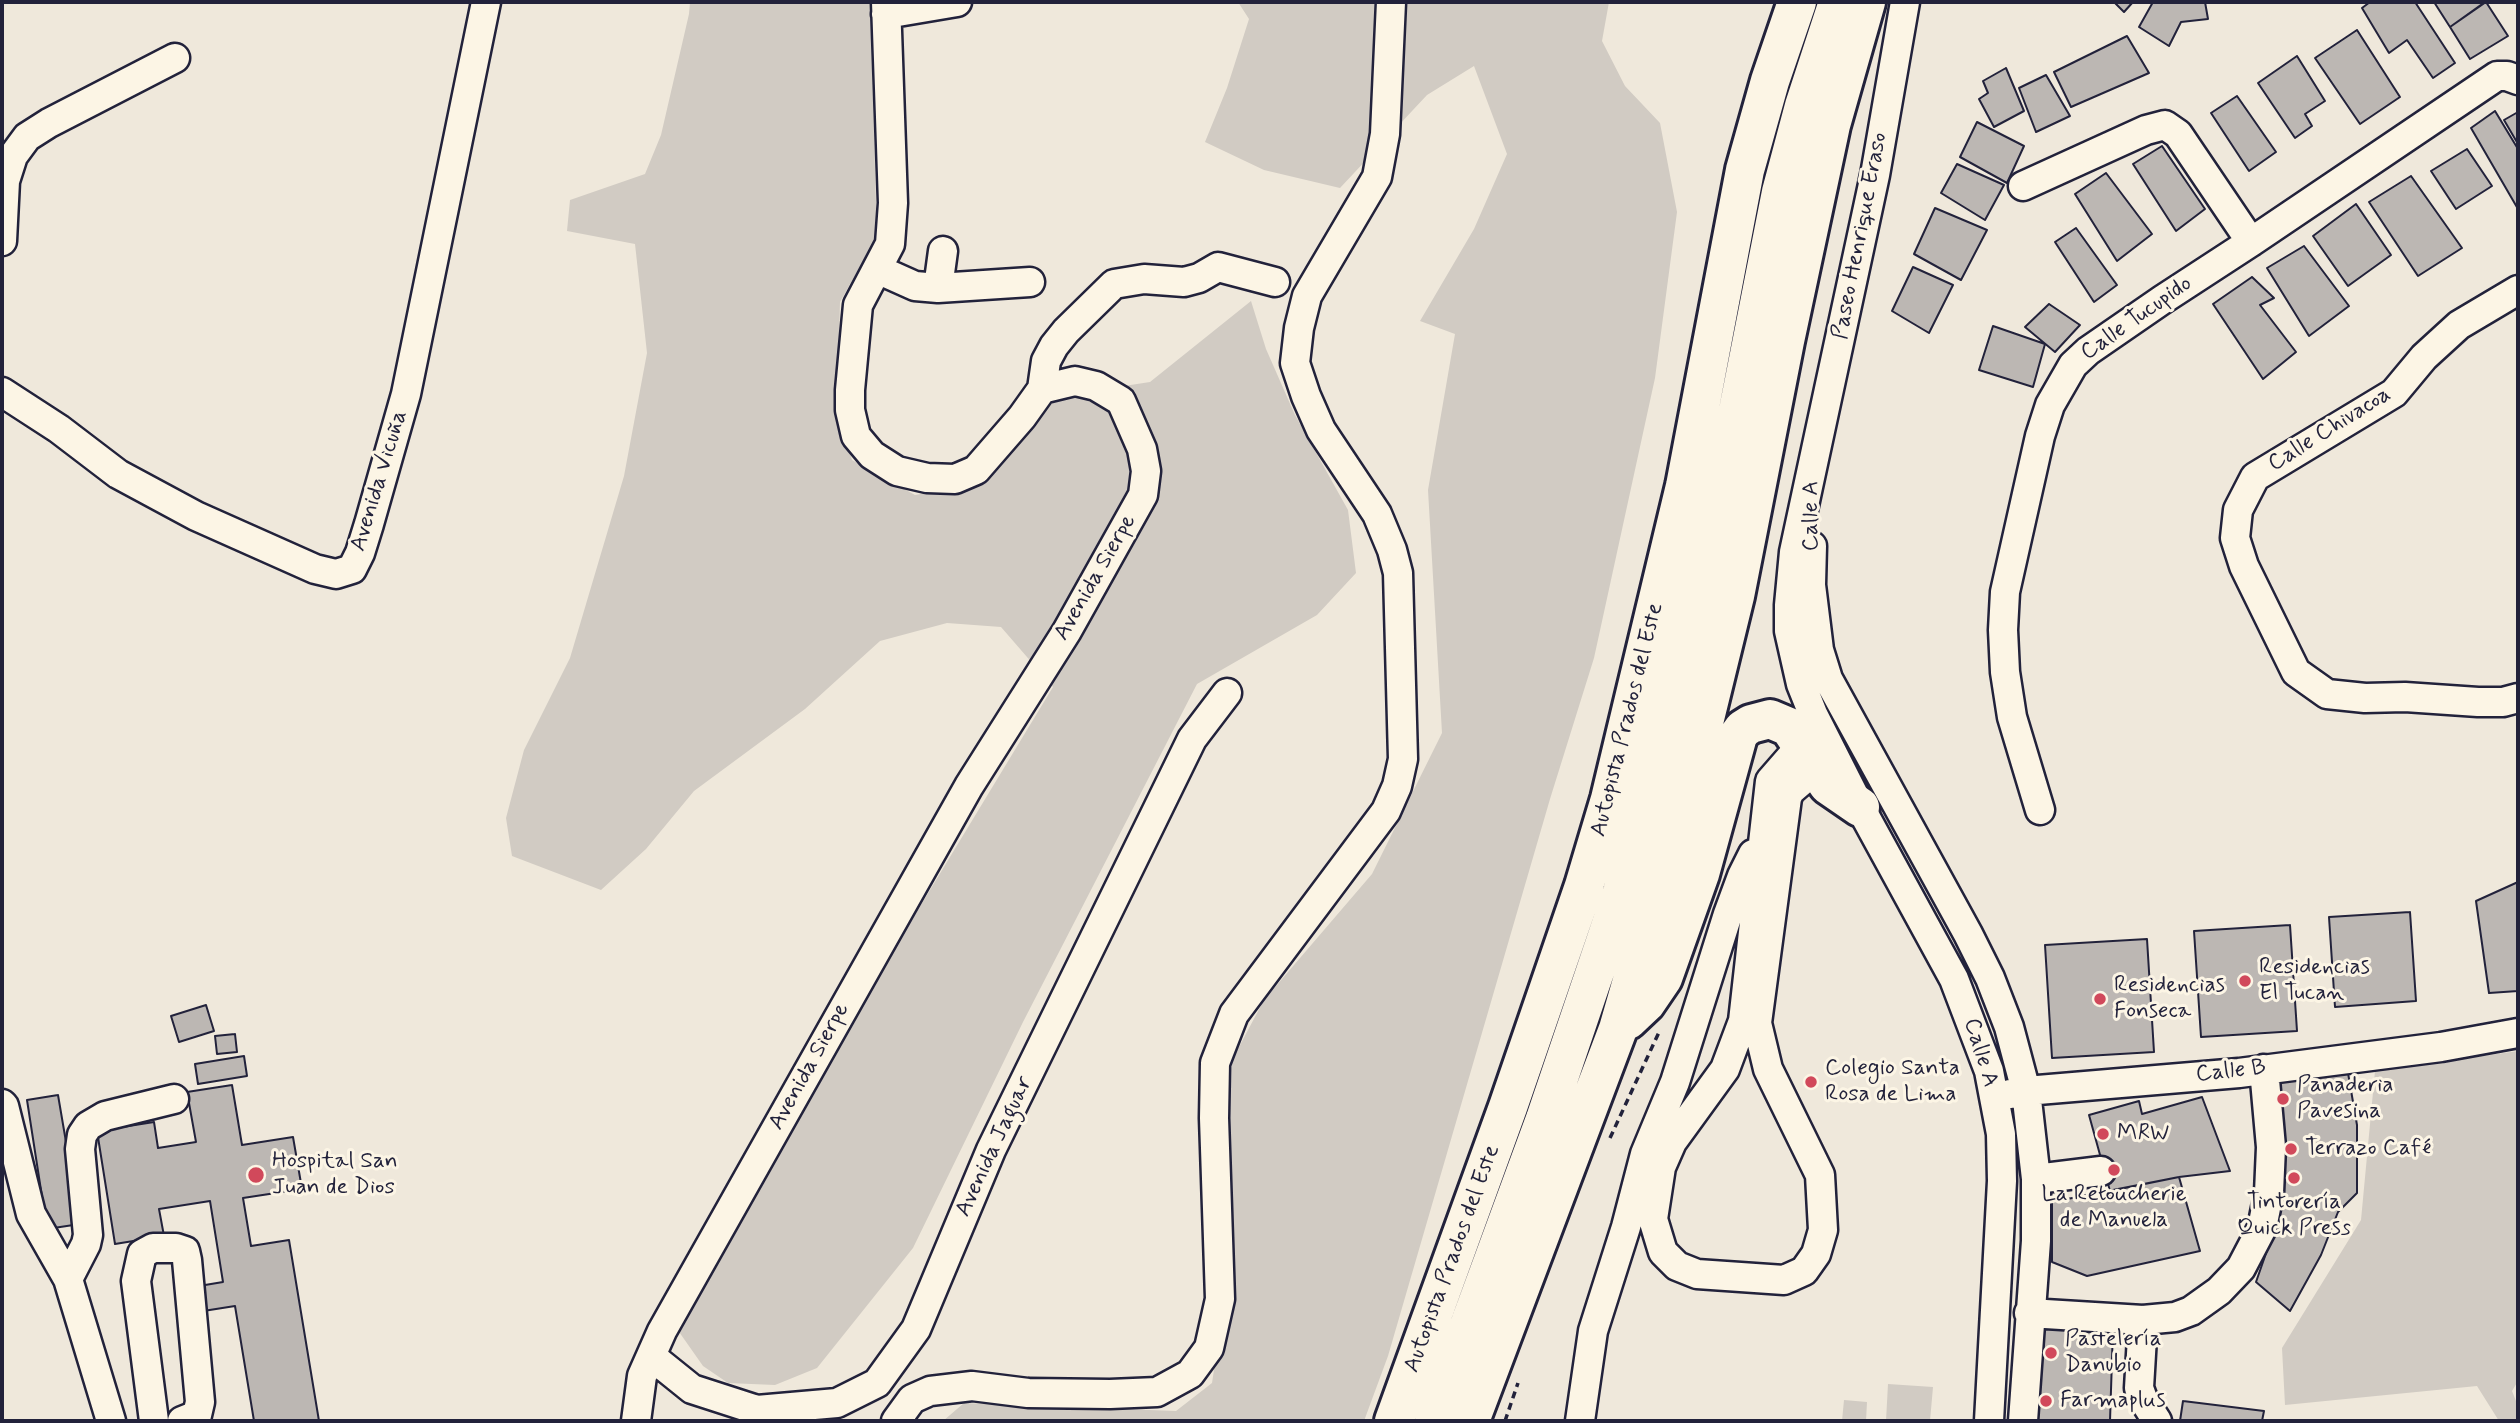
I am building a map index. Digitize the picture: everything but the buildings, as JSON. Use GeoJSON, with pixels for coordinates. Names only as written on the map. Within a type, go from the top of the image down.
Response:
{"type":"FeatureCollection","features":[{"type":"Feature","properties":{"kind":"highway","name":"Autopista Prados del Este"},"geometry":{"type":"LineString","coordinates":[[1394,1421],[1508,1107],[1584,886],[1610,799],[1685,486],[1745,170],[1770,81],[1797,2]]}},
{"type":"Feature","properties":{"kind":"highway","name":"Autopista Prados del Este"},"geometry":{"type":"LineString","coordinates":[[1433,1421],[1545,1119],[1622,892],[1646,807],[1723,487],[1781,192],[1804,106],[1838,2]]}},
{"type":"Feature","properties":{"kind":"highway"},"geometry":{"type":"LineString","coordinates":[[1470,1421],[1618,1029],[1690,780],[1735,596],[1831,125],[1866,2]]}},
{"type":"Feature","properties":{"kind":"highway"},"geometry":{"type":"LineString","coordinates":[[1618,1029],[1646,1003],[1663,978],[1700,874],[1738,736],[1751,724],[1770,719],[1789,727],[1828,785],[1860,807]]}},
{"type":"Feature","properties":{"kind":"street","name":"Avenida Vicuña"},"geometry":{"type":"LineString","coordinates":[[2,392],[59,429],[118,474],[196,516],[315,569],[336,574],[352,569],[369,524],[406,394],[486,2]]}},
{"type":"Feature","properties":{"kind":"street"},"geometry":{"type":"LineString","coordinates":[[957,2],[886,8],[893,203],[890,244],[858,304],[850,390],[850,410],[856,436],[872,455],[897,471],[927,478],[955,479],[976,470],[1023,417],[1042,389],[1046,361],[1054,346],[1114,284],[1144,279],[1184,282],[1199,278],[1218,267],[1275,282]]}},
{"type":"Feature","properties":{"kind":"street"},"geometry":{"type":"LineString","coordinates":[[896,1421],[912,1399],[930,1391],[972,1386],[1028,1393],[1157,1392],[1190,1374],[1209,1348],[1220,1299],[1214,1118],[1215,1063],[1234,1014],[1386,811],[1397,786],[1403,759],[1398,573],[1392,550],[1377,514],[1321,430],[1295,363],[1299,328],[1307,296],[1377,177],[1385,134],[1391,2]]}},
{"type":"Feature","properties":{"kind":"street","name":"Paseo Henrique Eraso"},"geometry":{"type":"LineString","coordinates":[[1812,470],[1875,175],[1905,2]]}},
{"type":"Feature","properties":{"kind":"street"},"geometry":{"type":"LineString","coordinates":[[2,241],[5,181],[13,156],[27,137],[175,58]]}},
{"type":"Feature","properties":{"kind":"street","name":"Calle Tucupido"},"geometry":{"type":"LineString","coordinates":[[2040,810],[2012,717],[2005,673],[2005,592],[2031,470],[2050,405],[2073,365],[2088,351],[2497,76],[2518,80]]}},
{"type":"Feature","properties":{"kind":"street"},"geometry":{"type":"LineString","coordinates":[[2023,186],[2146,130],[2165,125],[2178,134],[2251,242]]}},
{"type":"Feature","properties":{"kind":"street"},"geometry":{"type":"LineString","coordinates":[[938,288],[943,250]]}},
{"type":"Feature","properties":{"kind":"street"},"geometry":{"type":"LineString","coordinates":[[877,269],[915,286],[938,288],[1030,282]]}},
{"type":"Feature","properties":{"kind":"street","name":"Calle Chivacoa"},"geometry":{"type":"LineString","coordinates":[[2518,290],[2459,325],[2424,357],[2394,393],[2255,477],[2238,510],[2235,538],[2244,566],[2296,672],[2327,694],[2477,702],[2503,702],[2518,698]]}},
{"type":"Feature","properties":{"kind":"street","name":"Avenida Sierpe"},"geometry":{"type":"LineString","coordinates":[[636,1421],[642,1376],[662,1331],[969,786],[1067,631],[1143,495],[1146,471],[1142,449],[1121,401],[1096,386],[1075,381],[1042,389]]}},
{"type":"Feature","properties":{"kind":"street","name":"Calle A"},"geometry":{"type":"LineString","coordinates":[[1812,470],[1794,552],[1789,605],[1789,631],[1801,684],[1860,807],[1954,979],[1989,1071],[2001,1133],[2002,1181],[1989,1421]]}},
{"type":"Feature","properties":{"kind":"street","name":"Calle A"},"geometry":{"type":"LineString","coordinates":[[1812,470],[1811,585],[1819,650],[1828,679],[1969,934],[2009,1027],[2026,1091],[2036,1179],[2036,1241],[2023,1421]]}},
{"type":"Feature","properties":{"kind":"street","name":"Avenida Jaguar"},"geometry":{"type":"LineString","coordinates":[[651,1356],[692,1388],[757,1410],[837,1404],[877,1383],[916,1329],[997,1138],[1192,739],[1227,693]]}},
{"type":"Feature","properties":{"kind":"street"},"geometry":{"type":"LineString","coordinates":[[1801,743],[1770,781],[1743,1021],[1725,1069],[1672,1142],[1653,1160],[1653,1219],[1663,1252],[1677,1266],[1697,1274],[1784,1280],[1804,1271],[1816,1254],[1823,1230],[1820,1175],[1769,1069],[1756,1023],[1787,798],[1790,791],[1804,779],[1822,775]]}},
{"type":"Feature","properties":{"kind":"street"},"geometry":{"type":"LineString","coordinates":[[1580,1421],[1593,1331],[1626,1227],[1653,1160],[1675,1082],[1742,876],[1763,833]]}},
{"type":"Feature","properties":{"kind":"street","name":"Calle B"},"geometry":{"type":"LineString","coordinates":[[1994,1098],[2026,1091],[2264,1069],[2441,1047],[2518,1033]]}},
{"type":"Feature","properties":{"kind":"street"},"geometry":{"type":"LineString","coordinates":[[2029,1313],[2143,1320],[2175,1317],[2191,1311],[2219,1291],[2241,1268],[2256,1242],[2266,1209],[2271,1168],[2264,1069]]}},
{"type":"Feature","properties":{"kind":"street"},"geometry":{"type":"LineString","coordinates":[[68,1279],[88,1235],[80,1149],[82,1135],[88,1126],[105,1116],[174,1099]]}},
{"type":"Feature","properties":{"kind":"street"},"geometry":{"type":"LineString","coordinates":[[2,1104],[31,1214],[68,1279],[111,1421]]}},
{"type":"Feature","properties":{"kind":"street"},"geometry":{"type":"LineString","coordinates":[[2036,1179],[2101,1171]]}},
{"type":"Feature","properties":{"kind":"street"},"geometry":{"type":"LineString","coordinates":[[153,1421],[136,1281],[142,1254],[153,1248],[176,1248],[184,1251],[187,1260],[200,1402],[197,1415],[182,1421]]}},
{"type":"Feature","properties":{"kind":"street"},"geometry":{"type":"LineString","coordinates":[[2143,1320],[2139,1388],[2157,1421]]}},
{"type":"Feature","properties":{"kind":"shaded area"},"geometry":{"type":"Polygon","coordinates":[[[690,2],[870,2],[877,236],[840,302],[837,413],[852,460],[915,495],[978,484],[1059,396],[1150,382],[1251,301],[1266,349],[1295,415],[1348,510],[1356,573],[1317,615],[1197,684],[1023,1022],[913,1248],[817,1368],[775,1385],[728,1383],[703,1366],[670,1319],[1053,687],[1001,627],[947,623],[880,641],[805,709],[694,791],[646,849],[601,890],[512,856],[506,818],[524,750],[570,658],[624,476],[647,353],[635,244],[567,231],[570,200],[645,174],[661,135],[690,2]]]}},
{"type":"Feature","properties":{"kind":"shaded area"},"geometry":{"type":"Polygon","coordinates":[[[1238,2],[1609,2],[1602,41],[1625,86],[1660,123],[1677,212],[1655,378],[1594,658],[1550,799],[1388,1356],[1364,1421],[943,1421],[964,1403],[1176,1411],[1212,1383],[1225,1298],[1220,1174],[1232,1060],[1264,1000],[1372,874],[1442,733],[1428,490],[1455,334],[1420,321],[1474,229],[1507,154],[1474,66],[1427,95],[1340,188],[1264,170],[1205,142],[1227,88],[1249,19],[1238,2]]]}},
{"type":"Feature","properties":{"kind":"shaded area"},"geometry":{"type":"Polygon","coordinates":[[[2518,1051],[2518,1381],[2512,1391],[2518,1406],[2518,1421],[2499,1421],[2477,1386],[2285,1405],[2282,1348],[2361,1220],[2375,1071],[2518,1051]]]}},
{"type":"Feature","properties":{"kind":"shaded area"},"geometry":{"type":"Polygon","coordinates":[[[1888,1384],[1933,1387],[1930,1421],[1886,1421],[1888,1384]]]}},
{"type":"Feature","properties":{"kind":"shaded area"},"geometry":{"type":"Polygon","coordinates":[[[1844,1400],[1867,1402],[1866,1421],[1842,1421],[1844,1400]]]}},
{"type":"Feature","properties":{"kind":"place","name":"Residencias El Tucan"},"geometry":{"type":"Point","coordinates":[2245,981]}},
{"type":"Feature","properties":{"kind":"place","name":"Residencias Fonseca"},"geometry":{"type":"Point","coordinates":[2100,999]}},
{"type":"Feature","properties":{"kind":"place","name":"Colegio Santa Rosa de Lima"},"geometry":{"type":"Point","coordinates":[1811,1082]}},
{"type":"Feature","properties":{"kind":"place","name":"Panaderia Pavesina"},"geometry":{"type":"Point","coordinates":[2283,1099]}},
{"type":"Feature","properties":{"kind":"place","name":"MRW"},"geometry":{"type":"Point","coordinates":[2103,1134]}},
{"type":"Feature","properties":{"kind":"place","name":"Terrazo Café"},"geometry":{"type":"Point","coordinates":[2291,1149]}},
{"type":"Feature","properties":{"kind":"place","name":"La Retoucherie de Manuela"},"geometry":{"type":"Point","coordinates":[2114,1170]}},
{"type":"Feature","properties":{"kind":"place","name":"Hospital San Juan de Dios"},"geometry":{"type":"Point","coordinates":[256,1175]}},
{"type":"Feature","properties":{"kind":"place","name":"Tintorería Quick Press"},"geometry":{"type":"Point","coordinates":[2294,1178]}},
{"type":"Feature","properties":{"kind":"place","name":"Pastelería Danubio"},"geometry":{"type":"Point","coordinates":[2051,1353]}},
{"type":"Feature","properties":{"kind":"place","name":"Farmaplus"},"geometry":{"type":"Point","coordinates":[2046,1401]}}]}
